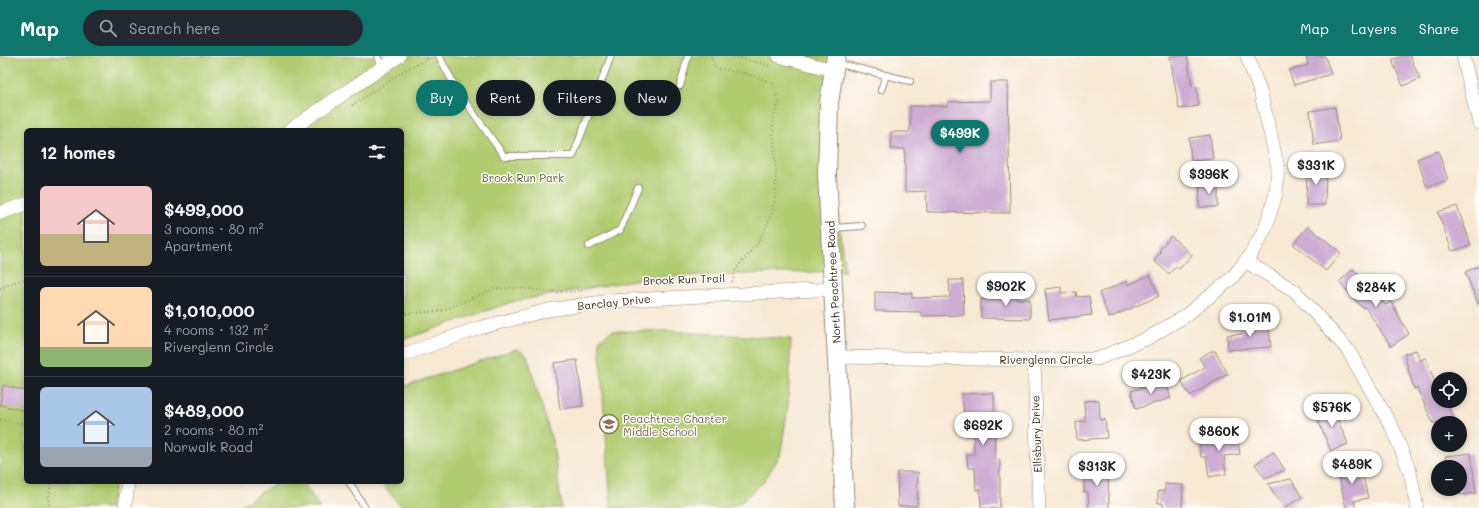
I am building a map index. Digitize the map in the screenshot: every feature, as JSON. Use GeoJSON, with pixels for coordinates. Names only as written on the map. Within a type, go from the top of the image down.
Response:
{"type":"FeatureCollection","features":[{"type":"Feature","properties":{"kind":"street"},"geometry":{"type":"LineString","coordinates":[[293,128],[379,62],[399,56]]}},
{"type":"Feature","properties":{"kind":"street"},"geometry":{"type":"LineString","coordinates":[[779,56],[835,63]]}},
{"type":"Feature","properties":{"kind":"street","name":"Riverglenn Circle"},"geometry":{"type":"LineString","coordinates":[[837,357],[1034,360],[1097,359],[1148,338],[1185,316],[1231,279],[1249,257],[1265,230],[1276,194],[1278,167],[1261,94],[1248,56]]}},
{"type":"Feature","properties":{"kind":"street"},"geometry":{"type":"LineString","coordinates":[[1463,56],[1479,124]]}},
{"type":"Feature","properties":{"kind":"street","name":"North Peachtree Road"},"geometry":{"type":"LineString","coordinates":[[835,63],[828,103],[826,176],[834,289],[845,508]]}},
{"type":"Feature","properties":{"kind":"street"},"geometry":{"type":"LineString","coordinates":[[0,214],[24,205]]}},
{"type":"Feature","properties":{"kind":"street"},"geometry":{"type":"LineString","coordinates":[[1245,261],[1295,291],[1348,350],[1393,429],[1410,472],[1417,508]]}},
{"type":"Feature","properties":{"kind":"street","name":"Barclay Drive"},"geometry":{"type":"LineString","coordinates":[[404,353],[479,328],[548,310],[610,300],[834,289]]}},
{"type":"Feature","properties":{"kind":"street","name":"Ellisbury Drive"},"geometry":{"type":"LineString","coordinates":[[1034,360],[1039,508]]}},
{"type":"Feature","properties":{"kind":"street"},"geometry":{"type":"LineString","coordinates":[[125,508],[128,484]]}},
{"type":"Feature","properties":{"kind":"lane"},"geometry":{"type":"LineString","coordinates":[[439,56],[457,90],[504,156],[573,156],[611,56]]}},
{"type":"Feature","properties":{"kind":"lane"},"geometry":{"type":"LineString","coordinates":[[681,82],[688,56]]}},
{"type":"Feature","properties":{"kind":"lane"},"geometry":{"type":"LineString","coordinates":[[835,63],[910,81]]}},
{"type":"Feature","properties":{"kind":"lane"},"geometry":{"type":"LineString","coordinates":[[881,90],[886,75]]}},
{"type":"Feature","properties":{"kind":"lane"},"geometry":{"type":"LineString","coordinates":[[589,246],[620,230],[638,188]]}},
{"type":"Feature","properties":{"kind":"lane"},"geometry":{"type":"LineString","coordinates":[[830,228],[862,226]]}},
{"type":"Feature","properties":{"kind":"lane"},"geometry":{"type":"LineString","coordinates":[[351,484],[365,508]]}},
{"type":"Feature","properties":{"kind":"path"},"geometry":{"type":"LineString","coordinates":[[351,105],[410,67],[435,56]]}},
{"type":"Feature","properties":{"kind":"path","name":"Brook Run Trail"},"geometry":{"type":"LineString","coordinates":[[711,56],[716,68],[760,78],[774,84],[780,102],[774,116],[773,128],[776,174],[775,200],[770,218],[758,244],[736,268],[730,287]]}},
{"type":"Feature","properties":{"kind":"path"},"geometry":{"type":"LineString","coordinates":[[0,288],[24,279]]}},
{"type":"Feature","properties":{"kind":"path"},"geometry":{"type":"LineString","coordinates":[[404,314],[441,311],[494,289],[518,288],[559,292],[590,291]]}},
{"type":"Feature","properties":{"kind":"path"},"geometry":{"type":"LineString","coordinates":[[0,420],[24,424]]}},
{"type":"Feature","properties":{"kind":"path"},"geometry":{"type":"LineString","coordinates":[[51,484],[48,503],[51,508]]}},
{"type":"Feature","properties":{"kind":"green space","name":"Brook Run Park"},"geometry":{"type":"Polygon","coordinates":[[[0,56],[839,56],[825,122],[845,271],[652,277],[515,301],[404,339],[404,128],[24,128],[24,484],[116,484],[110,508],[0,508],[0,56]]]}},
{"type":"Feature","properties":{"kind":"green space"},"geometry":{"type":"Polygon","coordinates":[[[612,331],[671,331],[791,339],[788,407],[780,456],[763,482],[743,501],[729,508],[611,508],[599,340],[612,331]]]}},
{"type":"Feature","properties":{"kind":"green space"},"geometry":{"type":"Polygon","coordinates":[[[517,349],[527,355],[553,444],[562,508],[406,508],[397,502],[383,484],[404,484],[404,386],[517,349]]]}},
{"type":"Feature","properties":{"kind":"green space"},"geometry":{"type":"Polygon","coordinates":[[[274,484],[304,484],[320,508],[237,508],[274,484]]]}},
{"type":"Feature","properties":{"kind":"building"},"geometry":{"type":"Polygon","coordinates":[[[1170,56],[1187,56],[1192,87],[1196,86],[1199,106],[1179,109],[1170,56]]]}},
{"type":"Feature","properties":{"kind":"building"},"geometry":{"type":"Polygon","coordinates":[[[1306,56],[1325,56],[1331,74],[1294,85],[1289,71],[1308,65],[1306,56]]]}},
{"type":"Feature","properties":{"kind":"building"},"geometry":{"type":"Polygon","coordinates":[[[1402,56],[1410,56],[1420,79],[1403,86],[1392,60],[1402,56]]]}},
{"type":"Feature","properties":{"kind":"building"},"geometry":{"type":"Polygon","coordinates":[[[990,82],[1008,82],[1010,213],[927,212],[926,191],[905,192],[905,149],[891,149],[891,132],[910,132],[910,106],[948,106],[948,102],[990,101],[990,82]]]}},
{"type":"Feature","properties":{"kind":"building"},"geometry":{"type":"Polygon","coordinates":[[[1335,107],[1340,141],[1314,145],[1310,111],[1335,107]]]}},
{"type":"Feature","properties":{"kind":"building"},"geometry":{"type":"Polygon","coordinates":[[[1210,135],[1213,159],[1191,161],[1189,138],[1210,135]]]}},
{"type":"Feature","properties":{"kind":"building"},"geometry":{"type":"Polygon","coordinates":[[[1438,151],[1448,180],[1427,187],[1417,159],[1438,151]]]}},
{"type":"Feature","properties":{"kind":"building"},"geometry":{"type":"Polygon","coordinates":[[[1307,168],[1326,168],[1325,205],[1306,205],[1307,168]]]}},
{"type":"Feature","properties":{"kind":"building"},"geometry":{"type":"Polygon","coordinates":[[[1200,183],[1218,184],[1218,207],[1199,207],[1200,183]]]}},
{"type":"Feature","properties":{"kind":"building"},"geometry":{"type":"Polygon","coordinates":[[[1457,206],[1471,245],[1452,251],[1438,212],[1457,206]]]}},
{"type":"Feature","properties":{"kind":"building"},"geometry":{"type":"Polygon","coordinates":[[[1308,226],[1341,253],[1326,271],[1293,244],[1308,226]]]}},
{"type":"Feature","properties":{"kind":"building"},"geometry":{"type":"Polygon","coordinates":[[[1171,236],[1192,255],[1179,269],[1176,266],[1169,274],[1154,261],[1161,252],[1159,250],[1171,236]]]}},
{"type":"Feature","properties":{"kind":"building"},"geometry":{"type":"Polygon","coordinates":[[[1479,266],[1479,305],[1465,272],[1479,266]]]}},
{"type":"Feature","properties":{"kind":"building"},"geometry":{"type":"Polygon","coordinates":[[[1353,269],[1386,305],[1391,302],[1409,334],[1391,346],[1365,307],[1363,308],[1339,282],[1353,269]]]}},
{"type":"Feature","properties":{"kind":"building"},"geometry":{"type":"Polygon","coordinates":[[[1150,275],[1159,296],[1109,318],[1099,293],[1127,281],[1128,285],[1150,275]]]}},
{"type":"Feature","properties":{"kind":"building"},"geometry":{"type":"Polygon","coordinates":[[[949,280],[963,280],[964,315],[921,316],[921,312],[875,311],[875,292],[912,293],[912,298],[950,297],[949,280]]]}},
{"type":"Feature","properties":{"kind":"building"},"geometry":{"type":"Polygon","coordinates":[[[1061,287],[1061,293],[1076,292],[1077,297],[1089,296],[1092,315],[1049,320],[1045,289],[1061,287]]]}},
{"type":"Feature","properties":{"kind":"building"},"geometry":{"type":"Polygon","coordinates":[[[995,292],[1016,293],[1016,299],[1030,299],[1030,319],[981,318],[981,299],[995,300],[995,292]]]}},
{"type":"Feature","properties":{"kind":"building"},"geometry":{"type":"Polygon","coordinates":[[[1269,325],[1271,347],[1228,350],[1227,335],[1242,334],[1242,327],[1269,325]]]}},
{"type":"Feature","properties":{"kind":"building"},"geometry":{"type":"Polygon","coordinates":[[[1416,350],[1420,360],[1426,358],[1431,372],[1431,408],[1449,408],[1453,416],[1431,416],[1431,419],[1417,388],[1414,389],[1404,354],[1416,350]]]}},
{"type":"Feature","properties":{"kind":"building"},"geometry":{"type":"Polygon","coordinates":[[[1211,351],[1215,351],[1228,374],[1190,396],[1181,381],[1205,367],[1199,358],[1211,351]]]}},
{"type":"Feature","properties":{"kind":"building"},"geometry":{"type":"Polygon","coordinates":[[[577,360],[583,406],[560,409],[554,363],[577,360]]]}},
{"type":"Feature","properties":{"kind":"building"},"geometry":{"type":"Polygon","coordinates":[[[1166,381],[1171,398],[1136,409],[1131,391],[1166,381]]]}},
{"type":"Feature","properties":{"kind":"building"},"geometry":{"type":"Polygon","coordinates":[[[3,385],[24,390],[24,411],[0,405],[3,385]]]}},
{"type":"Feature","properties":{"kind":"building"},"geometry":{"type":"Polygon","coordinates":[[[994,393],[995,460],[1000,460],[1000,508],[981,508],[980,489],[976,490],[975,468],[968,468],[967,455],[974,454],[974,436],[966,436],[962,394],[994,393]]]}},
{"type":"Feature","properties":{"kind":"building"},"geometry":{"type":"Polygon","coordinates":[[[1099,400],[1100,420],[1105,419],[1107,438],[1077,440],[1076,422],[1085,421],[1084,401],[1099,400]]]}},
{"type":"Feature","properties":{"kind":"building"},"geometry":{"type":"Polygon","coordinates":[[[1332,406],[1348,444],[1331,451],[1315,413],[1332,406]]]}},
{"type":"Feature","properties":{"kind":"building"},"geometry":{"type":"Polygon","coordinates":[[[1237,434],[1240,454],[1224,456],[1226,474],[1209,477],[1206,457],[1201,457],[1199,439],[1237,434]]]}},
{"type":"Feature","properties":{"kind":"building"},"geometry":{"type":"Polygon","coordinates":[[[1273,452],[1285,470],[1265,478],[1255,464],[1273,452]]]}},
{"type":"Feature","properties":{"kind":"building"},"geometry":{"type":"Polygon","coordinates":[[[1471,453],[1476,493],[1467,494],[1467,460],[1445,460],[1445,456],[1471,453]]]}},
{"type":"Feature","properties":{"kind":"building"},"geometry":{"type":"Polygon","coordinates":[[[1360,464],[1368,498],[1354,501],[1356,508],[1346,508],[1337,469],[1360,464]]]}},
{"type":"Feature","properties":{"kind":"building"},"geometry":{"type":"Polygon","coordinates":[[[1108,465],[1109,508],[1089,508],[1088,492],[1084,492],[1084,472],[1091,472],[1091,466],[1108,465]]]}},
{"type":"Feature","properties":{"kind":"building"},"geometry":{"type":"Polygon","coordinates":[[[897,472],[918,472],[917,506],[898,506],[897,472]]]}},
{"type":"Feature","properties":{"kind":"building"},"geometry":{"type":"Polygon","coordinates":[[[1291,479],[1302,497],[1284,508],[1268,484],[1291,479]]]}},
{"type":"Feature","properties":{"kind":"building"},"geometry":{"type":"Polygon","coordinates":[[[1165,484],[1183,485],[1182,508],[1163,508],[1163,503],[1158,503],[1158,491],[1165,491],[1165,484]]]}},
{"type":"Feature","properties":{"kind":"place","name":"Peachtree Charter Middle School"},"geometry":{"type":"Point","coordinates":[609,424]}}]}
